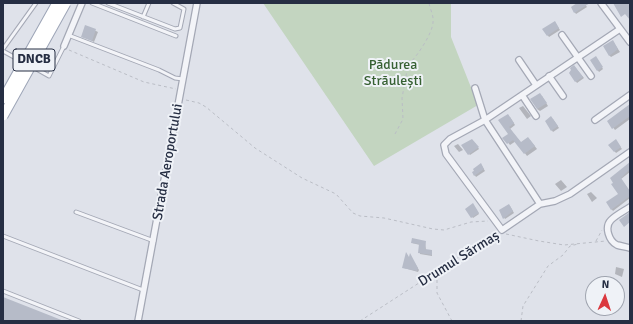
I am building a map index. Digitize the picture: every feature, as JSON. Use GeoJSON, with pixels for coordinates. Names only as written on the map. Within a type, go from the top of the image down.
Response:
{"type":"FeatureCollection","features":[{"type":"Feature","properties":{"kind":"main road","name":"DNCB"},"geometry":{"type":"LineString","coordinates":[[3,100],[57,3]]}},
{"type":"Feature","properties":{"kind":"main road","name":"DNCB"},"geometry":{"type":"LineString","coordinates":[[3,116],[66,3]]}},
{"type":"Feature","properties":{"kind":"street"},"geometry":{"type":"LineString","coordinates":[[64,46],[82,3]]}},
{"type":"Feature","properties":{"kind":"street","name":"Strada Aeroportului"},"geometry":{"type":"LineString","coordinates":[[138,321],[197,3]]}},
{"type":"Feature","properties":{"kind":"street"},"geometry":{"type":"LineString","coordinates":[[601,3],[630,42]]}},
{"type":"Feature","properties":{"kind":"street"},"geometry":{"type":"LineString","coordinates":[[620,29],[485,120],[450,139],[444,145],[444,149],[494,222],[502,230],[540,204],[570,194],[630,152]]}},
{"type":"Feature","properties":{"kind":"street"},"geometry":{"type":"LineString","coordinates":[[562,35],[591,76]]}},
{"type":"Feature","properties":{"kind":"street"},"geometry":{"type":"LineString","coordinates":[[519,60],[536,85]]}},
{"type":"Feature","properties":{"kind":"street"},"geometry":{"type":"LineString","coordinates":[[549,76],[563,96]]}},
{"type":"Feature","properties":{"kind":"street"},"geometry":{"type":"LineString","coordinates":[[475,88],[485,120],[540,204]]}},
{"type":"Feature","properties":{"kind":"street"},"geometry":{"type":"LineString","coordinates":[[522,95],[536,116]]}},
{"type":"Feature","properties":{"kind":"street"},"geometry":{"type":"LineString","coordinates":[[596,120],[630,95]]}},
{"type":"Feature","properties":{"kind":"street"},"geometry":{"type":"LineString","coordinates":[[630,207],[609,224],[608,234],[612,241],[617,245],[630,248]]}},
{"type":"Feature","properties":{"kind":"lane"},"geometry":{"type":"LineString","coordinates":[[29,3],[35,4],[3,50],[49,76],[64,46]]}},
{"type":"Feature","properties":{"kind":"lane"},"geometry":{"type":"LineString","coordinates":[[92,3],[176,36]]}},
{"type":"Feature","properties":{"kind":"lane"},"geometry":{"type":"LineString","coordinates":[[108,3],[176,29],[180,28],[184,9],[173,3]]}},
{"type":"Feature","properties":{"kind":"lane"},"geometry":{"type":"LineString","coordinates":[[143,17],[149,3]]}},
{"type":"Feature","properties":{"kind":"lane"},"geometry":{"type":"LineString","coordinates":[[68,35],[159,70],[175,78],[183,79]]}},
{"type":"Feature","properties":{"kind":"lane"},"geometry":{"type":"LineString","coordinates":[[76,212],[154,241]]}},
{"type":"Feature","properties":{"kind":"lane"},"geometry":{"type":"LineString","coordinates":[[3,236],[144,290]]}},
{"type":"Feature","properties":{"kind":"lane"},"geometry":{"type":"LineString","coordinates":[[3,291],[79,321]]}},
{"type":"Feature","properties":{"kind":"path"},"geometry":{"type":"LineString","coordinates":[[395,134],[403,119],[402,98],[408,65],[414,60],[429,34],[433,22],[429,3]]}},
{"type":"Feature","properties":{"kind":"path"},"geometry":{"type":"LineString","coordinates":[[64,46],[70,52],[144,82],[180,90]]}},
{"type":"Feature","properties":{"kind":"path"},"geometry":{"type":"LineString","coordinates":[[179,99],[206,106],[255,148],[302,178],[336,194],[353,213],[360,216],[384,218],[444,230],[471,222],[486,220],[494,222]]}},
{"type":"Feature","properties":{"kind":"path"},"geometry":{"type":"LineString","coordinates":[[596,241],[602,230],[609,224]]}},
{"type":"Feature","properties":{"kind":"path","name":"Drumul Sărmaș"},"geometry":{"type":"LineString","coordinates":[[360,321],[502,230],[512,236],[539,242],[564,245],[596,241],[612,241]]}},
{"type":"Feature","properties":{"kind":"path"},"geometry":{"type":"LineString","coordinates":[[521,321],[523,306],[548,266],[563,255],[570,246],[581,243]]}},
{"type":"Feature","properties":{"kind":"path"},"geometry":{"type":"LineString","coordinates":[[437,273],[437,293],[452,321]]}},
{"type":"Feature","properties":{"kind":"green space","name":"Pădurea Străulești"},"geometry":{"type":"Polygon","coordinates":[[[263,3],[451,3],[451,37],[478,105],[374,166],[263,3]]]}},
{"type":"Feature","properties":{"kind":"building"},"geometry":{"type":"Polygon","coordinates":[[[577,3],[590,3],[574,13],[571,7],[577,3]]]}},
{"type":"Feature","properties":{"kind":"building"},"geometry":{"type":"Polygon","coordinates":[[[613,3],[630,3],[630,20],[625,14],[621,17],[613,3]]]}},
{"type":"Feature","properties":{"kind":"building"},"geometry":{"type":"Polygon","coordinates":[[[555,21],[559,28],[547,36],[542,29],[555,21]]]}},
{"type":"Feature","properties":{"kind":"building"},"geometry":{"type":"Polygon","coordinates":[[[85,25],[96,29],[92,41],[81,37],[85,25]]]}},
{"type":"Feature","properties":{"kind":"building"},"geometry":{"type":"Polygon","coordinates":[[[613,40],[618,49],[609,56],[603,46],[613,40]]]}},
{"type":"Feature","properties":{"kind":"building"},"geometry":{"type":"Polygon","coordinates":[[[596,56],[603,67],[597,71],[590,60],[596,56]]]}},
{"type":"Feature","properties":{"kind":"building"},"geometry":{"type":"Polygon","coordinates":[[[574,65],[583,77],[575,82],[569,73],[571,70],[570,68],[574,65]]]}},
{"type":"Feature","properties":{"kind":"building"},"geometry":{"type":"Polygon","coordinates":[[[540,93],[547,103],[537,109],[530,99],[540,93]]]}},
{"type":"Feature","properties":{"kind":"building"},"geometry":{"type":"Polygon","coordinates":[[[630,104],[630,116],[612,129],[607,121],[630,104]]]}},
{"type":"Feature","properties":{"kind":"building"},"geometry":{"type":"Polygon","coordinates":[[[508,114],[514,123],[509,127],[521,142],[528,137],[535,146],[524,154],[513,140],[507,144],[502,138],[508,134],[498,120],[508,114]]]}},
{"type":"Feature","properties":{"kind":"building"},"geometry":{"type":"Polygon","coordinates":[[[551,116],[558,126],[551,131],[545,121],[551,116]]]}},
{"type":"Feature","properties":{"kind":"building"},"geometry":{"type":"Polygon","coordinates":[[[472,139],[479,147],[468,155],[461,145],[472,139]]]}},
{"type":"Feature","properties":{"kind":"building"},"geometry":{"type":"Polygon","coordinates":[[[616,139],[621,147],[614,152],[608,145],[616,139]]]}},
{"type":"Feature","properties":{"kind":"building"},"geometry":{"type":"Polygon","coordinates":[[[630,162],[630,169],[621,178],[630,191],[630,196],[611,210],[606,202],[618,194],[611,184],[613,183],[610,178],[630,162]]]}},
{"type":"Feature","properties":{"kind":"building"},"geometry":{"type":"Polygon","coordinates":[[[481,163],[484,169],[474,176],[472,172],[474,171],[473,169],[481,163]]]}},
{"type":"Feature","properties":{"kind":"building"},"geometry":{"type":"Polygon","coordinates":[[[473,203],[479,213],[471,218],[465,209],[473,203]]]}},
{"type":"Feature","properties":{"kind":"building"},"geometry":{"type":"Polygon","coordinates":[[[509,204],[513,211],[503,219],[499,210],[509,204]]]}},
{"type":"Feature","properties":{"kind":"building"},"geometry":{"type":"Polygon","coordinates":[[[630,212],[630,222],[624,227],[619,220],[630,212]]]}},
{"type":"Feature","properties":{"kind":"building"},"geometry":{"type":"Polygon","coordinates":[[[412,238],[426,241],[425,249],[432,250],[432,255],[418,253],[419,244],[411,243],[412,238]]]}},
{"type":"Feature","properties":{"kind":"building"},"geometry":{"type":"Polygon","coordinates":[[[406,252],[409,257],[410,253],[418,268],[417,271],[402,268],[406,252]]]}},
{"type":"Feature","properties":{"kind":"building"},"geometry":{"type":"Polygon","coordinates":[[[3,297],[64,321],[3,321],[3,297]]]}}]}
